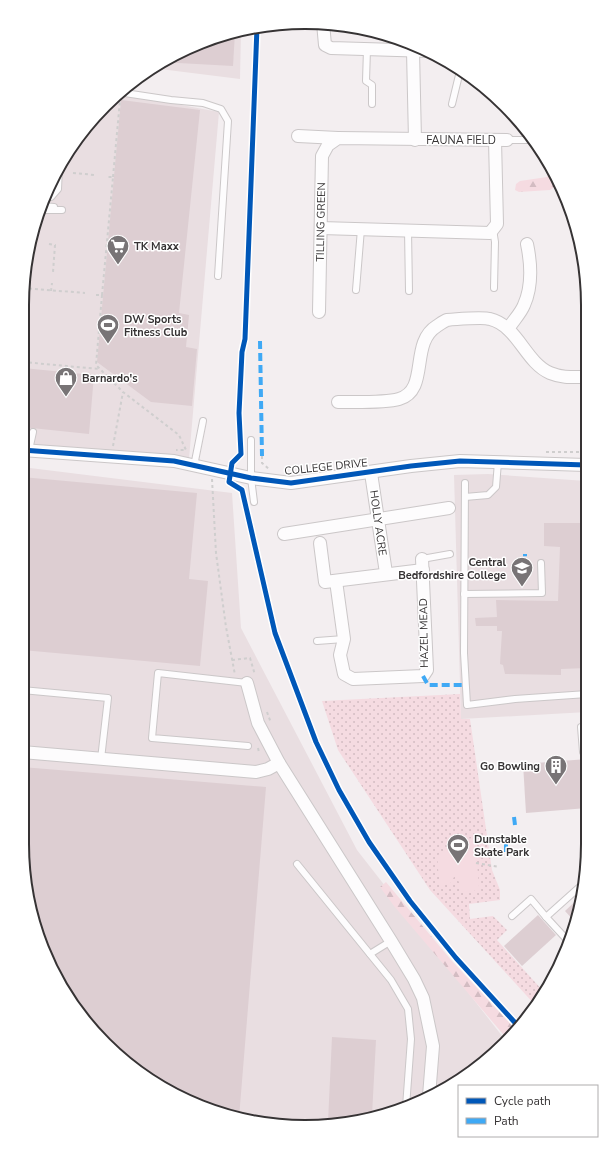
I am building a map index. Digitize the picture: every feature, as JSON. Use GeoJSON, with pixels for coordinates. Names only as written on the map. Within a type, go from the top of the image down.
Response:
{"type":"FeatureCollection","features":[{"type":"Feature","properties":{"kind":"street"},"geometry":{"type":"LineString","coordinates":[[298,136],[415,140],[413,51],[331,48],[325,45],[324,30]]}},
{"type":"Feature","properties":{"kind":"street","name":"TILLING GREEN"},"geometry":{"type":"LineString","coordinates":[[319,312],[322,156],[328,145],[338,138]]}},
{"type":"Feature","properties":{"kind":"street","name":"FAUNA FIELD"},"geometry":{"type":"LineString","coordinates":[[415,140],[501,140]]}},
{"type":"Feature","properties":{"kind":"street"},"geometry":{"type":"LineString","coordinates":[[321,228],[490,233],[497,224],[501,140]]}},
{"type":"Feature","properties":{"kind":"street"},"geometry":{"type":"LineString","coordinates":[[508,328],[524,306],[529,283],[530,259],[527,244]]}},
{"type":"Feature","properties":{"kind":"street"},"geometry":{"type":"LineString","coordinates":[[338,402],[399,399],[410,392],[417,383],[419,359],[424,340],[431,329],[446,320],[489,318],[508,328],[538,363],[549,372],[563,377],[581,377]]}},
{"type":"Feature","properties":{"kind":"street","name":"COLLEGE DRIVE"},"geometry":{"type":"LineString","coordinates":[[29,450],[174,461],[251,478],[291,483],[371,473],[411,466],[460,461],[581,465]]}},
{"type":"Feature","properties":{"kind":"street","name":"HOLLY ACRE"},"geometry":{"type":"LineString","coordinates":[[371,473],[386,573]]}},
{"type":"Feature","properties":{"kind":"street"},"geometry":{"type":"LineString","coordinates":[[284,534],[449,508]]}},
{"type":"Feature","properties":{"kind":"street"},"geometry":{"type":"LineString","coordinates":[[320,543],[325,582],[386,573],[422,564]]}},
{"type":"Feature","properties":{"kind":"street","name":"HAZEL MEAD"},"geometry":{"type":"LineString","coordinates":[[336,581],[344,639],[340,655],[344,674],[353,679],[423,676],[427,670],[422,564]]}},
{"type":"Feature","properties":{"kind":"street"},"geometry":{"type":"LineString","coordinates":[[247,682],[258,723],[279,763],[391,941],[414,979],[423,998],[433,1046],[429,1091]]}},
{"type":"Feature","properties":{"kind":"street"},"geometry":{"type":"LineString","coordinates":[[29,753],[256,772],[268,769],[279,763]]}},
{"type":"Feature","properties":{"kind":"lane"},"geometry":{"type":"LineString","coordinates":[[367,49],[366,81],[372,85],[372,104]]}},
{"type":"Feature","properties":{"kind":"lane"},"geometry":{"type":"LineString","coordinates":[[452,104],[459,76]]}},
{"type":"Feature","properties":{"kind":"lane"},"geometry":{"type":"LineString","coordinates":[[128,93],[203,103],[221,108],[228,121],[218,276]]}},
{"type":"Feature","properties":{"kind":"lane"},"geometry":{"type":"LineString","coordinates":[[501,140],[526,140]]}},
{"type":"Feature","properties":{"kind":"lane"},"geometry":{"type":"LineString","coordinates":[[52,195],[58,189],[58,181]]}},
{"type":"Feature","properties":{"kind":"lane"},"geometry":{"type":"LineString","coordinates":[[46,210],[63,209],[47,207]]}},
{"type":"Feature","properties":{"kind":"lane"},"geometry":{"type":"LineString","coordinates":[[356,290],[362,229]]}},
{"type":"Feature","properties":{"kind":"lane"},"geometry":{"type":"LineString","coordinates":[[493,229],[495,242],[494,288]]}},
{"type":"Feature","properties":{"kind":"lane"},"geometry":{"type":"LineString","coordinates":[[408,230],[409,291]]}},
{"type":"Feature","properties":{"kind":"lane"},"geometry":{"type":"LineString","coordinates":[[194,466],[203,421]]}},
{"type":"Feature","properties":{"kind":"lane"},"geometry":{"type":"LineString","coordinates":[[29,442],[33,432]]}},
{"type":"Feature","properties":{"kind":"lane"},"geometry":{"type":"LineString","coordinates":[[251,440],[251,478],[254,502]]}},
{"type":"Feature","properties":{"kind":"lane"},"geometry":{"type":"LineString","coordinates":[[465,497],[488,495],[496,487],[498,462]]}},
{"type":"Feature","properties":{"kind":"lane"},"geometry":{"type":"LineString","coordinates":[[465,483],[464,594],[465,677],[467,705],[515,699],[581,694]]}},
{"type":"Feature","properties":{"kind":"lane"},"geometry":{"type":"LineString","coordinates":[[422,564],[450,554]]}},
{"type":"Feature","properties":{"kind":"lane"},"geometry":{"type":"LineString","coordinates":[[464,594],[542,593],[541,563]]}},
{"type":"Feature","properties":{"kind":"lane"},"geometry":{"type":"LineString","coordinates":[[317,641],[344,639]]}},
{"type":"Feature","properties":{"kind":"lane"},"geometry":{"type":"LineString","coordinates":[[247,682],[158,673],[152,738],[248,746]]}},
{"type":"Feature","properties":{"kind":"lane"},"geometry":{"type":"LineString","coordinates":[[29,691],[108,698],[102,759]]}},
{"type":"Feature","properties":{"kind":"lane"},"geometry":{"type":"LineString","coordinates":[[296,864],[391,980],[408,1009],[411,1039],[406,1101]]}},
{"type":"Feature","properties":{"kind":"lane"},"geometry":{"type":"LineString","coordinates":[[546,916],[578,889]]}},
{"type":"Feature","properties":{"kind":"lane"},"geometry":{"type":"LineString","coordinates":[[512,916],[531,899],[565,937]]}},
{"type":"Feature","properties":{"kind":"lane"},"geometry":{"type":"LineString","coordinates":[[370,954],[391,941]]}},
{"type":"Feature","properties":{"kind":"path"},"geometry":{"type":"LineString","coordinates":[[120,100],[96,365],[123,392],[179,435],[186,450]]}},
{"type":"Feature","properties":{"kind":"path"},"geometry":{"type":"LineString","coordinates":[[73,173],[95,175]]}},
{"type":"Feature","properties":{"kind":"path"},"geometry":{"type":"LineString","coordinates":[[106,177],[113,177]]}},
{"type":"Feature","properties":{"kind":"path"},"geometry":{"type":"LineString","coordinates":[[49,244],[55,245],[53,272]]}},
{"type":"Feature","properties":{"kind":"path"},"geometry":{"type":"LineString","coordinates":[[51,291],[52,283]]}},
{"type":"Feature","properties":{"kind":"path"},"geometry":{"type":"LineString","coordinates":[[30,289],[85,293]]}},
{"type":"Feature","properties":{"kind":"path"},"geometry":{"type":"LineString","coordinates":[[96,295],[102,295]]}},
{"type":"Feature","properties":{"kind":"path"},"geometry":{"type":"LineString","coordinates":[[29,363],[100,369]]}},
{"type":"Feature","properties":{"kind":"path"},"geometry":{"type":"LineString","coordinates":[[113,448],[123,392]]}},
{"type":"Feature","properties":{"kind":"path"},"geometry":{"type":"LineString","coordinates":[[541,452],[581,452]]}},
{"type":"Feature","properties":{"kind":"path"},"geometry":{"type":"LineString","coordinates":[[218,480],[212,478],[216,553],[233,662]]}},
{"type":"Feature","properties":{"kind":"path"},"geometry":{"type":"LineString","coordinates":[[476,863],[499,867]]}},
{"type":"Feature","properties":{"kind":"shaded area"},"geometry":{"type":"Polygon","coordinates":[[[241,36],[240,79],[162,69],[183,57],[199,50],[241,36]]]}},
{"type":"Feature","properties":{"kind":"shaded area"},"geometry":{"type":"Polygon","coordinates":[[[126,95],[219,112],[189,459],[29,447],[29,305],[31,269],[38,234],[50,199],[66,167],[97,123],[126,95]]]}},
{"type":"Feature","properties":{"kind":"shaded area"},"geometry":{"type":"Polygon","coordinates":[[[29,468],[232,493],[241,628],[357,850],[502,1037],[473,1063],[427,1092],[376,1111],[341,1118],[305,1120],[269,1118],[234,1111],[183,1092],[137,1063],[123,1052],[97,1026],[66,982],[57,966],[38,915],[31,880],[29,844],[29,468]]]}},
{"type":"Feature","properties":{"kind":"shaded area","name":"Central Bedfordshire College"},"geometry":{"type":"Polygon","coordinates":[[[488,474],[581,481],[581,712],[461,719],[454,475],[488,474]]]}},
{"type":"Feature","properties":{"kind":"green space"},"geometry":{"type":"Polygon","coordinates":[[[548,175],[555,187],[550,190],[519,192],[515,190],[516,184],[520,181],[547,177],[548,175]]]}},
{"type":"Feature","properties":{"kind":"green space"},"geometry":{"type":"Polygon","coordinates":[[[460,694],[461,719],[470,719],[492,870],[500,890],[500,900],[469,904],[470,919],[493,916],[507,930],[497,940],[540,988],[531,1001],[430,890],[338,750],[322,701],[460,694]]]}},
{"type":"Feature","properties":{"kind":"green space","name":"Dunstable Skate Park"},"geometry":{"type":"Polygon","coordinates":[[[475,838],[479,887],[473,892],[462,891],[457,877],[454,877],[450,884],[441,883],[438,864],[439,854],[448,850],[448,846],[452,845],[453,848],[461,845],[461,839],[475,838]]]}},
{"type":"Feature","properties":{"kind":"green space"},"geometry":{"type":"Polygon","coordinates":[[[386,882],[451,960],[513,1026],[504,1035],[394,906],[380,887],[386,882]]]}},
{"type":"Feature","properties":{"kind":"building"},"geometry":{"type":"Polygon","coordinates":[[[235,38],[233,66],[173,63],[199,50],[235,38]]]}},
{"type":"Feature","properties":{"kind":"building"},"geometry":{"type":"Polygon","coordinates":[[[121,100],[200,110],[179,313],[189,315],[186,347],[197,349],[192,406],[151,402],[97,362],[121,100]]]}},
{"type":"Feature","properties":{"kind":"building"},"geometry":{"type":"Polygon","coordinates":[[[29,369],[94,375],[89,434],[29,428],[29,369]]]}},
{"type":"Feature","properties":{"kind":"building"},"geometry":{"type":"Polygon","coordinates":[[[29,478],[197,493],[189,579],[208,581],[200,666],[29,651],[29,478]]]}},
{"type":"Feature","properties":{"kind":"building"},"geometry":{"type":"Polygon","coordinates":[[[544,523],[581,523],[581,668],[561,669],[561,675],[505,674],[503,665],[500,664],[502,631],[497,631],[497,626],[476,626],[475,618],[497,617],[496,600],[558,601],[560,547],[544,546],[544,523]]]}},
{"type":"Feature","properties":{"kind":"building","name":"Go Bowling"},"geometry":{"type":"Polygon","coordinates":[[[581,759],[581,808],[526,813],[523,764],[581,759]]]}},
{"type":"Feature","properties":{"kind":"building"},"geometry":{"type":"Polygon","coordinates":[[[29,768],[266,787],[239,1112],[183,1092],[137,1063],[123,1052],[97,1026],[66,982],[50,950],[34,898],[31,880],[29,844],[29,768]]]}},
{"type":"Feature","properties":{"kind":"building"},"geometry":{"type":"Polygon","coordinates":[[[575,901],[571,918],[565,911],[575,901]]]}},
{"type":"Feature","properties":{"kind":"building"},"geometry":{"type":"Polygon","coordinates":[[[538,915],[556,935],[522,966],[504,946],[538,915]]]}},
{"type":"Feature","properties":{"kind":"building"},"geometry":{"type":"Polygon","coordinates":[[[332,1037],[376,1040],[372,1112],[341,1118],[328,1119],[332,1037]]]}},
{"type":"Feature","properties":{"kind":"marked path"},"geometry":{"type":"LineString","coordinates":[[260,341],[262,456]]}},
{"type":"Feature","properties":{"kind":"marked path"},"geometry":{"type":"LineString","coordinates":[[517,577],[525,569],[525,554]]}},
{"type":"Feature","properties":{"kind":"marked path"},"geometry":{"type":"LineString","coordinates":[[423,676],[428,685],[465,685]]}},
{"type":"Feature","properties":{"kind":"marked path"},"geometry":{"type":"LineString","coordinates":[[514,817],[515,825]]}},
{"type":"Feature","properties":{"kind":"marked path"},"geometry":{"type":"LineString","coordinates":[[506,852],[506,842],[516,842],[515,837]]}},
{"type":"Feature","properties":{"kind":"cycle path"},"geometry":{"type":"LineString","coordinates":[[257,33],[245,339],[242,352],[239,413],[241,454],[232,463],[229,482],[242,490],[275,633],[316,742],[339,790],[369,842],[410,901],[456,958],[515,1023]]}},
{"type":"Feature","properties":{"kind":"cycle path"},"geometry":{"type":"LineString","coordinates":[[29,451],[174,461],[251,478],[291,483],[411,466],[460,461],[581,465]]}},
{"type":"Feature","properties":{"kind":"place","name":"TK Maxx"},"geometry":{"type":"Point","coordinates":[118,266]}},
{"type":"Feature","properties":{"kind":"place","name":"DW Sports Fitness Club"},"geometry":{"type":"Point","coordinates":[108,344]}},
{"type":"Feature","properties":{"kind":"place","name":"Barnardo's"},"geometry":{"type":"Point","coordinates":[66,398]}},
{"type":"Feature","properties":{"kind":"place","name":"Central Bedfordshire College"},"geometry":{"type":"Point","coordinates":[522,588]}},
{"type":"Feature","properties":{"kind":"place","name":"Go Bowling"},"geometry":{"type":"Point","coordinates":[556,786]}},
{"type":"Feature","properties":{"kind":"place","name":"Dunstable Skate Park"},"geometry":{"type":"Point","coordinates":[458,864]}}]}
